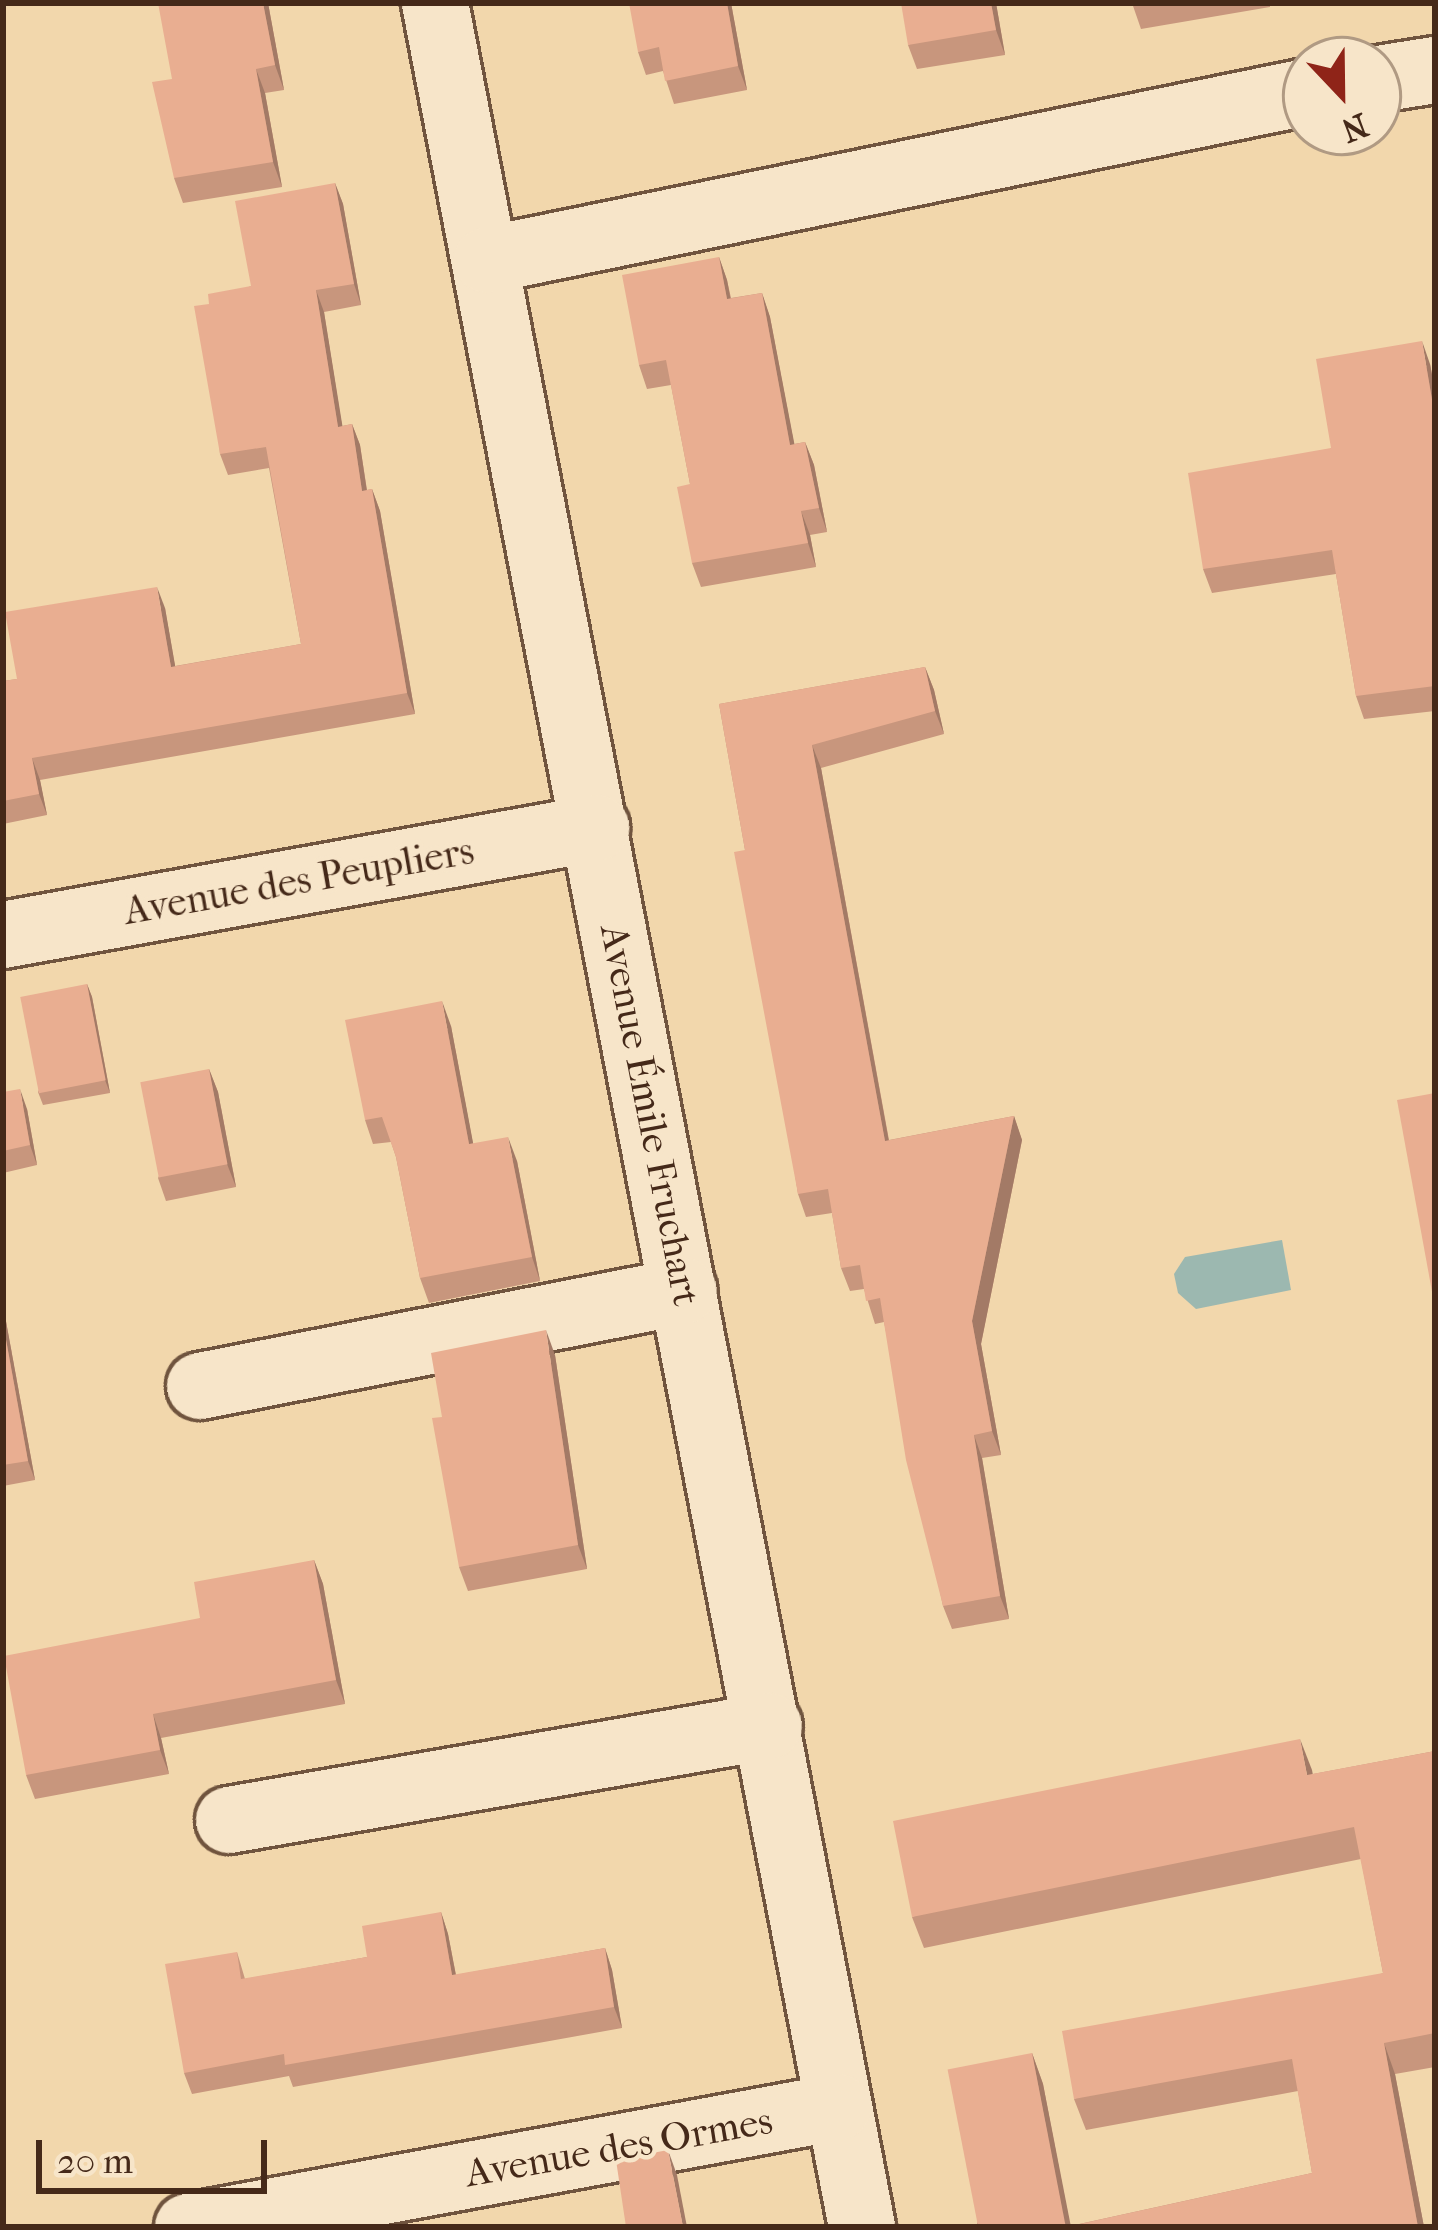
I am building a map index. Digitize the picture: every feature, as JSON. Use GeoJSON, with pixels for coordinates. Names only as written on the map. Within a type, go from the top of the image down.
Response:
{"type":"FeatureCollection","features":[{"type":"Feature","properties":{"kind":"street","name":"Avenue Émile Fruchart"},"geometry":{"type":"LineString","coordinates":[[435,3],[862,2227]]}},
{"type":"Feature","properties":{"kind":"street"},"geometry":{"type":"LineString","coordinates":[[1402,75],[1435,70]]}},
{"type":"Feature","properties":{"kind":"street"},"geometry":{"type":"LineString","coordinates":[[487,260],[1282,97]]}},
{"type":"Feature","properties":{"kind":"street","name":"Avenue des Peupliers"},"geometry":{"type":"LineString","coordinates":[[3,935],[596,828]]}},
{"type":"Feature","properties":{"kind":"street"},"geometry":{"type":"LineString","coordinates":[[200,1386],[684,1291]]}},
{"type":"Feature","properties":{"kind":"street"},"geometry":{"type":"LineString","coordinates":[[229,1820],[769,1726]]}},
{"type":"Feature","properties":{"kind":"street","name":"Avenue des Ormes"},"geometry":{"type":"LineString","coordinates":[[188,2227],[838,2107]]}},
{"type":"Feature","properties":{"kind":"water"},"geometry":{"type":"Polygon","coordinates":[[[1282,1240],[1291,1290],[1196,1309],[1178,1293],[1174,1274],[1185,1257],[1282,1240]]]}},
{"type":"Feature","properties":{"kind":"building"},"geometry":{"type":"Polygon","coordinates":[[[158,3],[263,3],[275,65],[256,69],[273,162],[174,178],[152,82],[172,79],[158,3]]]}},
{"type":"Feature","properties":{"kind":"building"},"geometry":{"type":"Polygon","coordinates":[[[629,3],[727,3],[738,66],[665,81],[659,47],[638,52],[629,3]]]}},
{"type":"Feature","properties":{"kind":"building"},"geometry":{"type":"Polygon","coordinates":[[[901,3],[991,3],[996,30],[908,45],[901,3]]]}},
{"type":"Feature","properties":{"kind":"building"},"geometry":{"type":"Polygon","coordinates":[[[335,183],[354,284],[316,290],[338,427],[352,424],[362,491],[372,489],[407,693],[32,758],[39,794],[3,801],[3,681],[17,679],[5,612],[157,587],[171,667],[301,644],[266,447],[220,454],[194,306],[209,304],[208,294],[251,286],[235,201],[335,183]]]}},
{"type":"Feature","properties":{"kind":"building"},"geometry":{"type":"Polygon","coordinates":[[[719,257],[727,299],[762,293],[790,445],[805,442],[819,508],[801,511],[808,543],[692,563],[677,487],[690,484],[666,360],[639,365],[622,275],[719,257]]]}},
{"type":"Feature","properties":{"kind":"building"},"geometry":{"type":"Polygon","coordinates":[[[1422,341],[1435,417],[1435,686],[1356,696],[1332,550],[1203,569],[1188,473],[1331,448],[1316,359],[1422,341]]]}},
{"type":"Feature","properties":{"kind":"building"},"geometry":{"type":"Polygon","coordinates":[[[925,667],[935,711],[812,745],[885,1141],[1014,1116],[972,1321],[992,1431],[974,1435],[1000,1596],[943,1606],[906,1460],[880,1298],[866,1301],[860,1265],[841,1268],[828,1189],[798,1194],[734,852],[745,850],[719,704],[925,667]]]}},
{"type":"Feature","properties":{"kind":"building"},"geometry":{"type":"Polygon","coordinates":[[[87,984],[106,1080],[39,1093],[20,997],[87,984]]]}},
{"type":"Feature","properties":{"kind":"building"},"geometry":{"type":"Polygon","coordinates":[[[442,1001],[469,1144],[508,1137],[532,1257],[420,1278],[396,1157],[382,1117],[365,1120],[345,1020],[442,1001]]]}},
{"type":"Feature","properties":{"kind":"building"},"geometry":{"type":"Polygon","coordinates":[[[209,1069],[228,1164],[159,1178],[140,1082],[209,1069]]]}},
{"type":"Feature","properties":{"kind":"building"},"geometry":{"type":"Polygon","coordinates":[[[20,1089],[30,1145],[3,1151],[3,1092],[20,1089]]]}},
{"type":"Feature","properties":{"kind":"building"},"geometry":{"type":"Polygon","coordinates":[[[1435,1093],[1435,1308],[1397,1100],[1435,1093]]]}},
{"type":"Feature","properties":{"kind":"building"},"geometry":{"type":"Polygon","coordinates":[[[3,1323],[28,1461],[3,1465],[3,1323]]]}},
{"type":"Feature","properties":{"kind":"building"},"geometry":{"type":"Polygon","coordinates":[[[546,1330],[578,1545],[459,1567],[432,1418],[442,1417],[431,1353],[546,1330]]]}},
{"type":"Feature","properties":{"kind":"building"},"geometry":{"type":"Polygon","coordinates":[[[314,1560],[336,1680],[153,1714],[160,1750],[26,1775],[4,1656],[200,1618],[194,1582],[314,1560]]]}},
{"type":"Feature","properties":{"kind":"building"},"geometry":{"type":"Polygon","coordinates":[[[1300,1739],[1307,1775],[1435,1751],[1435,2033],[1384,2043],[1418,2227],[1066,2227],[1312,2173],[1292,2059],[1074,2099],[1062,2031],[1383,1973],[1354,1827],[912,1917],[893,1821],[1300,1739]]]}},
{"type":"Feature","properties":{"kind":"building"},"geometry":{"type":"Polygon","coordinates":[[[441,1912],[452,1975],[605,1948],[614,2007],[285,2065],[284,2054],[184,2073],[165,1964],[237,1952],[241,1979],[367,1957],[362,1926],[441,1912]]]}},
{"type":"Feature","properties":{"kind":"building"},"geometry":{"type":"Polygon","coordinates":[[[1032,2053],[1066,2227],[978,2227],[948,2069],[1032,2053]]]}},
{"type":"Feature","properties":{"kind":"building"},"geometry":{"type":"Polygon","coordinates":[[[668,2150],[683,2227],[626,2227],[616,2160],[668,2150]]]}}]}
